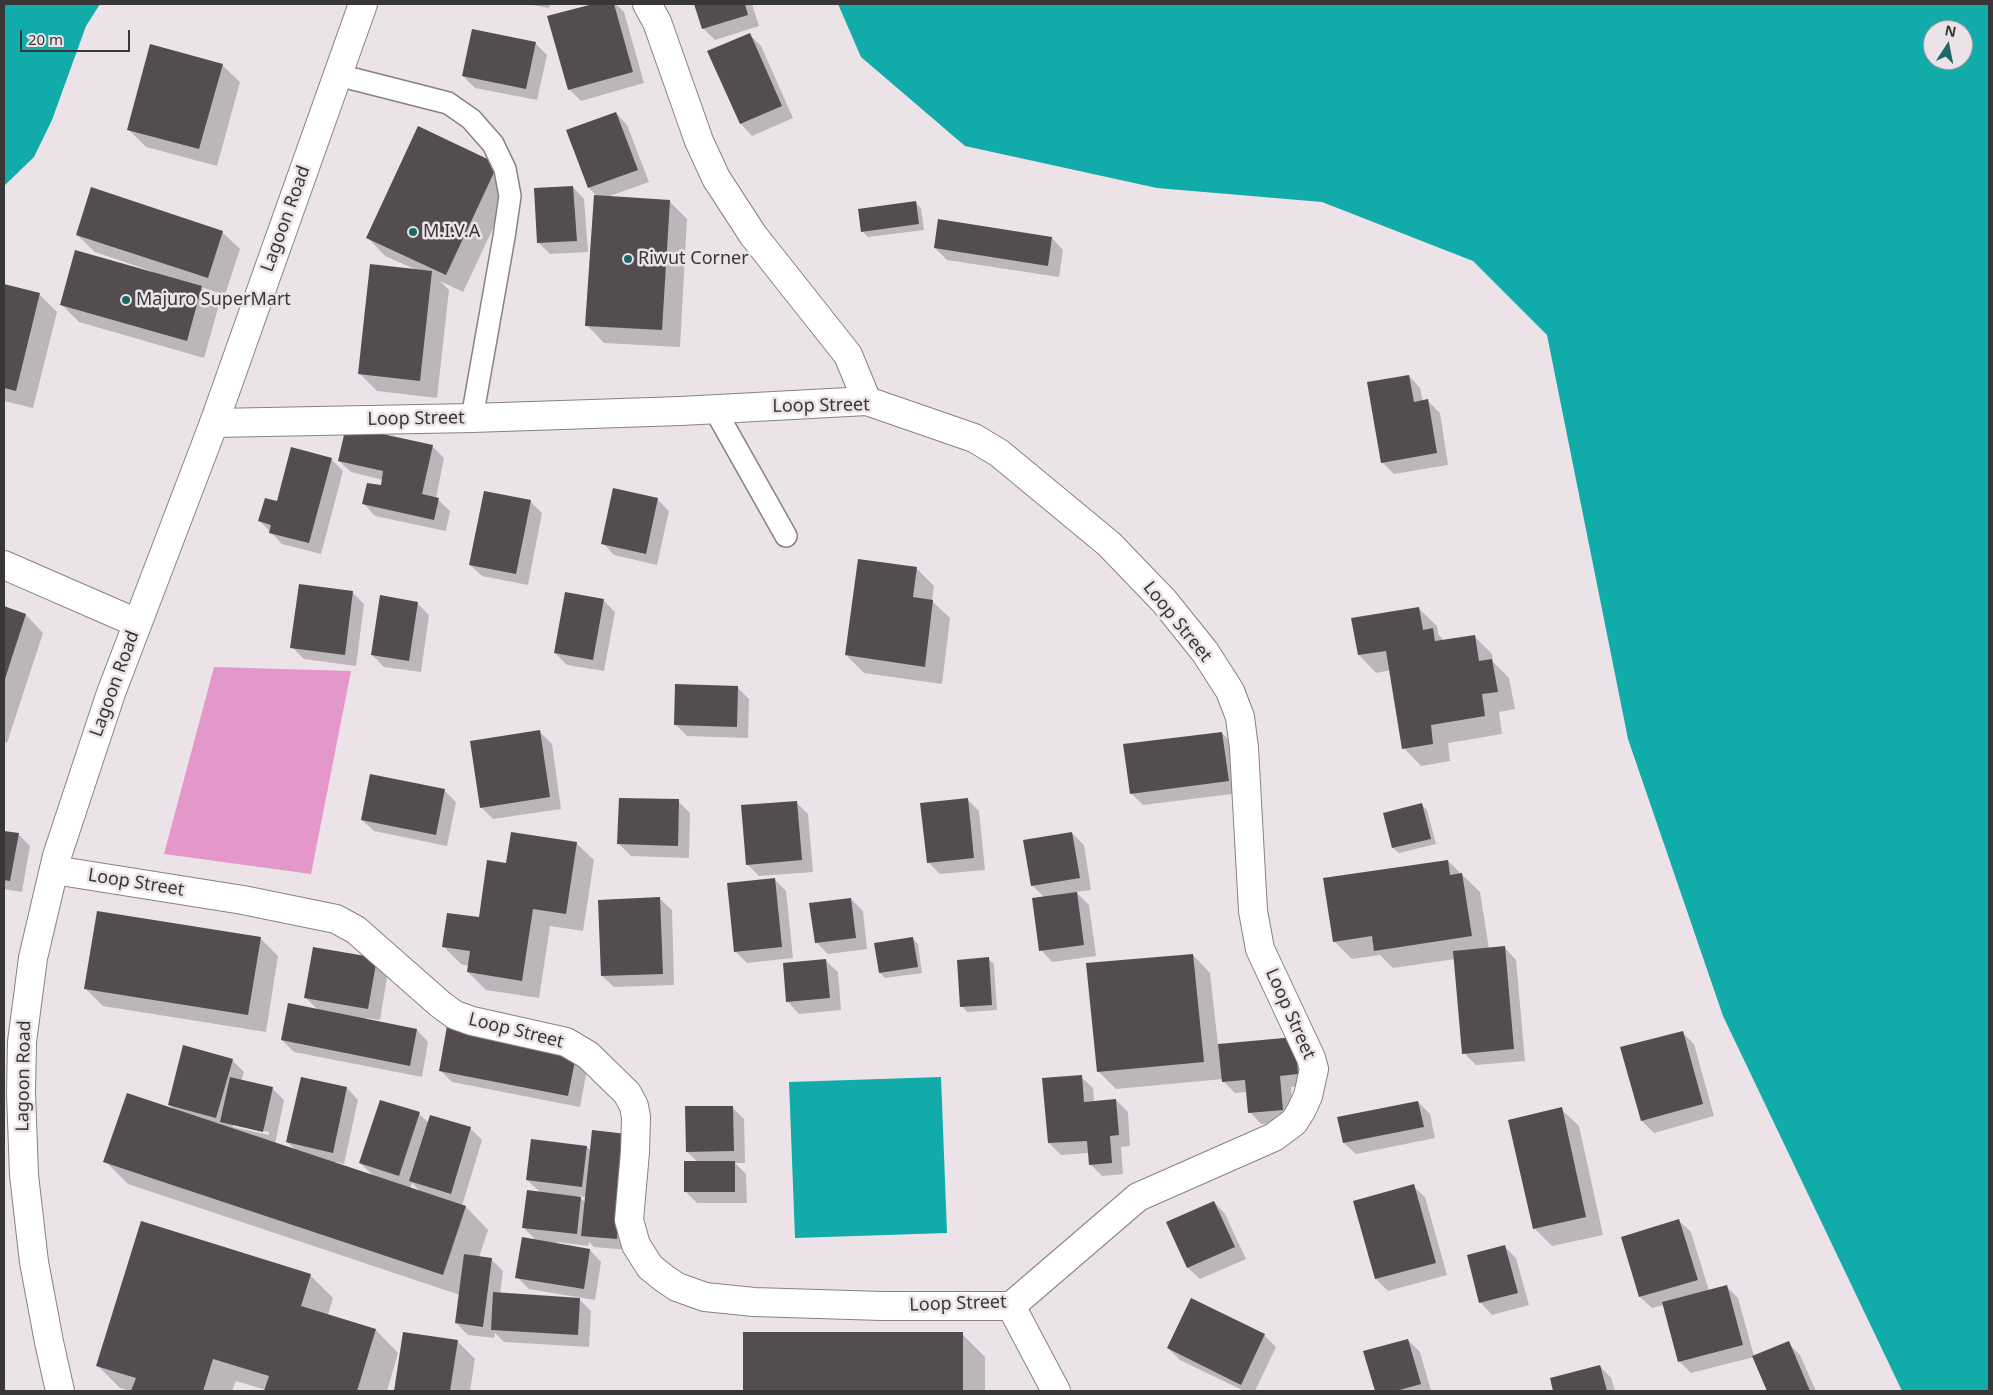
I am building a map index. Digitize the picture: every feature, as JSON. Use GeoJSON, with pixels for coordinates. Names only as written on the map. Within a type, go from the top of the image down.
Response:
{"type":"FeatureCollection","features":[{"type":"Feature","properties":{"kind":"street","name":"Lagoon Road"},"geometry":{"type":"LineString","coordinates":[[60,1391],[48,1342],[34,1262],[24,1175],[21,1093],[22,1042],[33,958],[54,870],[82,778],[137,623],[214,423],[363,4]]}},
{"type":"Feature","properties":{"kind":"street"},"geometry":{"type":"LineString","coordinates":[[647,4],[658,22],[699,141],[716,178],[753,235],[848,355],[868,401]]}},
{"type":"Feature","properties":{"kind":"street","name":"Loop Street"},"geometry":{"type":"LineString","coordinates":[[54,870],[243,900],[336,919],[356,930],[455,1015],[472,1021],[566,1042],[588,1055],[627,1093],[634,1106],[636,1117],[635,1152],[629,1220],[636,1245],[650,1267],[665,1279],[677,1287],[705,1296],[754,1302],[882,1306],[1011,1306],[1138,1198],[1274,1137],[1294,1122],[1310,1090],[1314,1069],[1311,1058],[1260,949],[1253,911],[1244,748],[1240,717],[1230,691],[1205,652],[1164,601],[1109,544],[1000,454],[974,438],[868,401],[715,410],[472,418],[214,423]]}},
{"type":"Feature","properties":{"kind":"street"},"geometry":{"type":"LineString","coordinates":[[4,565],[137,623]]}},
{"type":"Feature","properties":{"kind":"street"},"geometry":{"type":"LineString","coordinates":[[1011,1306],[1056,1391]]}},
{"type":"Feature","properties":{"kind":"lane"},"geometry":{"type":"LineString","coordinates":[[338,75],[448,103],[471,119],[488,138],[505,169],[510,196],[506,228],[472,418]]}},
{"type":"Feature","properties":{"kind":"lane"},"geometry":{"type":"LineString","coordinates":[[715,410],[786,536]]}},
{"type":"Feature","properties":{"kind":"shaded area"},"geometry":{"type":"Polygon","coordinates":[[[214,667],[351,671],[311,874],[164,854],[214,667]]]}},
{"type":"Feature","properties":{"kind":"water"},"geometry":{"type":"Polygon","coordinates":[[[4,4],[100,4],[86,26],[52,120],[34,157],[4,186],[4,4]]]}},
{"type":"Feature","properties":{"kind":"water"},"geometry":{"type":"Polygon","coordinates":[[[838,4],[1989,4],[1989,1391],[1902,1391],[1723,1016],[1628,739],[1547,335],[1473,261],[1322,202],[1157,188],[965,146],[861,57],[838,4]]]}},
{"type":"Feature","properties":{"kind":"water"},"geometry":{"type":"Polygon","coordinates":[[[941,1077],[947,1233],[795,1238],[789,1082],[941,1077]]]}},
{"type":"Feature","properties":{"kind":"building"},"geometry":{"type":"Polygon","coordinates":[[[593,4],[614,4],[633,72],[568,90],[547,16],[593,4]]]}},
{"type":"Feature","properties":{"kind":"building"},"geometry":{"type":"Polygon","coordinates":[[[694,4],[745,4],[748,15],[702,29],[694,4]]]}},
{"type":"Feature","properties":{"kind":"building"},"geometry":{"type":"Polygon","coordinates":[[[472,29],[536,42],[526,89],[462,76],[472,29]]]}},
{"type":"Feature","properties":{"kind":"building"},"geometry":{"type":"Polygon","coordinates":[[[750,33],[782,106],[740,124],[707,51],[750,33]]]}},
{"type":"Feature","properties":{"kind":"building"},"geometry":{"type":"Polygon","coordinates":[[[150,44],[223,64],[199,149],[127,130],[150,44]]]}},
{"type":"Feature","properties":{"kind":"building"},"geometry":{"type":"Polygon","coordinates":[[[616,112],[638,170],[588,188],[566,130],[616,112]]]}},
{"type":"Feature","properties":{"kind":"building"},"geometry":{"type":"Polygon","coordinates":[[[418,126],[498,164],[446,275],[366,238],[418,126]]]}},
{"type":"Feature","properties":{"kind":"building"},"geometry":{"type":"Polygon","coordinates":[[[573,186],[577,241],[537,243],[534,188],[573,186]]]}},
{"type":"Feature","properties":{"kind":"building"},"geometry":{"type":"Polygon","coordinates":[[[91,187],[223,231],[208,278],[76,235],[91,187]]]}},
{"type":"Feature","properties":{"kind":"building"},"geometry":{"type":"Polygon","coordinates":[[[594,195],[670,200],[662,330],[585,326],[594,195]]]}},
{"type":"Feature","properties":{"kind":"building"},"geometry":{"type":"Polygon","coordinates":[[[916,201],[919,224],[861,232],[858,209],[916,201]]]}},
{"type":"Feature","properties":{"kind":"building"},"geometry":{"type":"Polygon","coordinates":[[[938,219],[1052,237],[1048,266],[934,248],[938,219]]]}},
{"type":"Feature","properties":{"kind":"building"},"geometry":{"type":"Polygon","coordinates":[[[75,250],[202,286],[187,341],[60,305],[75,250]]]}},
{"type":"Feature","properties":{"kind":"building"},"geometry":{"type":"Polygon","coordinates":[[[370,264],[432,271],[420,381],[358,374],[370,264]]]}},
{"type":"Feature","properties":{"kind":"building"},"geometry":{"type":"Polygon","coordinates":[[[4,284],[40,293],[16,391],[4,388],[4,284]]]}},
{"type":"Feature","properties":{"kind":"building"},"geometry":{"type":"Polygon","coordinates":[[[1409,375],[1414,402],[1428,399],[1437,453],[1381,463],[1367,382],[1409,375]]]}},
{"type":"Feature","properties":{"kind":"building"},"geometry":{"type":"Polygon","coordinates":[[[346,426],[433,445],[422,494],[439,498],[434,520],[362,504],[367,483],[381,485],[383,471],[338,461],[346,426]]]}},
{"type":"Feature","properties":{"kind":"building"},"geometry":{"type":"Polygon","coordinates":[[[291,447],[332,458],[309,543],[269,533],[271,525],[258,521],[265,498],[277,501],[291,447]]]}},
{"type":"Feature","properties":{"kind":"building"},"geometry":{"type":"Polygon","coordinates":[[[613,488],[658,498],[646,554],[601,544],[613,488]]]}},
{"type":"Feature","properties":{"kind":"building"},"geometry":{"type":"Polygon","coordinates":[[[484,491],[531,500],[516,574],[469,565],[484,491]]]}},
{"type":"Feature","properties":{"kind":"building"},"geometry":{"type":"Polygon","coordinates":[[[858,559],[917,567],[913,597],[933,600],[925,667],[845,655],[858,559]]]}},
{"type":"Feature","properties":{"kind":"building"},"geometry":{"type":"Polygon","coordinates":[[[299,584],[353,591],[345,655],[290,648],[299,584]]]}},
{"type":"Feature","properties":{"kind":"building"},"geometry":{"type":"Polygon","coordinates":[[[565,592],[604,599],[593,660],[554,653],[565,592]]]}},
{"type":"Feature","properties":{"kind":"building"},"geometry":{"type":"Polygon","coordinates":[[[380,595],[418,602],[409,661],[371,655],[380,595]]]}},
{"type":"Feature","properties":{"kind":"building"},"geometry":{"type":"Polygon","coordinates":[[[4,606],[26,614],[4,682],[4,606]]]}},
{"type":"Feature","properties":{"kind":"building"},"geometry":{"type":"Polygon","coordinates":[[[1419,607],[1423,630],[1433,628],[1435,641],[1475,635],[1479,661],[1492,659],[1498,692],[1482,694],[1485,716],[1431,725],[1433,744],[1402,749],[1386,651],[1358,655],[1351,618],[1419,607]]]}},
{"type":"Feature","properties":{"kind":"building"},"geometry":{"type":"Polygon","coordinates":[[[675,684],[738,686],[737,727],[674,725],[675,684]]]}},
{"type":"Feature","properties":{"kind":"building"},"geometry":{"type":"Polygon","coordinates":[[[540,730],[550,797],[480,808],[470,741],[540,730]]]}},
{"type":"Feature","properties":{"kind":"building"},"geometry":{"type":"Polygon","coordinates":[[[1222,732],[1229,781],[1130,794],[1123,744],[1222,732]]]}},
{"type":"Feature","properties":{"kind":"building"},"geometry":{"type":"Polygon","coordinates":[[[370,774],[445,789],[436,835],[361,820],[370,774]]]}},
{"type":"Feature","properties":{"kind":"building"},"geometry":{"type":"Polygon","coordinates":[[[619,798],[679,799],[678,846],[617,844],[619,798]]]}},
{"type":"Feature","properties":{"kind":"building"},"geometry":{"type":"Polygon","coordinates":[[[968,798],[974,858],[927,863],[920,803],[968,798]]]}},
{"type":"Feature","properties":{"kind":"building"},"geometry":{"type":"Polygon","coordinates":[[[797,801],[802,860],[746,865],[741,805],[797,801]]]}},
{"type":"Feature","properties":{"kind":"building"},"geometry":{"type":"Polygon","coordinates":[[[1422,803],[1431,839],[1392,848],[1383,813],[1422,803]]]}},
{"type":"Feature","properties":{"kind":"building"},"geometry":{"type":"Polygon","coordinates":[[[4,831],[19,833],[10,881],[4,880],[4,831]]]}},
{"type":"Feature","properties":{"kind":"building"},"geometry":{"type":"Polygon","coordinates":[[[511,832],[577,842],[566,914],[533,909],[522,981],[467,972],[470,951],[442,947],[447,913],[479,917],[487,860],[506,863],[511,832]]]}},
{"type":"Feature","properties":{"kind":"building"},"geometry":{"type":"Polygon","coordinates":[[[1072,832],[1080,878],[1031,886],[1023,840],[1072,832]]]}},
{"type":"Feature","properties":{"kind":"building"},"geometry":{"type":"Polygon","coordinates":[[[1448,860],[1450,875],[1462,873],[1472,936],[1374,951],[1372,936],[1333,942],[1323,878],[1448,860]]]}},
{"type":"Feature","properties":{"kind":"building"},"geometry":{"type":"Polygon","coordinates":[[[775,878],[782,947],[734,952],[727,883],[775,878]]]}},
{"type":"Feature","properties":{"kind":"building"},"geometry":{"type":"Polygon","coordinates":[[[1077,892],[1084,945],[1039,951],[1032,898],[1077,892]]]}},
{"type":"Feature","properties":{"kind":"building"},"geometry":{"type":"Polygon","coordinates":[[[660,897],[663,974],[601,976],[598,900],[660,897]]]}},
{"type":"Feature","properties":{"kind":"building"},"geometry":{"type":"Polygon","coordinates":[[[851,898],[856,938],[815,943],[809,903],[851,898]]]}},
{"type":"Feature","properties":{"kind":"building"},"geometry":{"type":"Polygon","coordinates":[[[97,911],[261,937],[248,1015],[84,989],[97,911]]]}},
{"type":"Feature","properties":{"kind":"building"},"geometry":{"type":"Polygon","coordinates":[[[913,937],[918,967],[879,973],[874,943],[913,937]]]}},
{"type":"Feature","properties":{"kind":"building"},"geometry":{"type":"Polygon","coordinates":[[[1505,946],[1514,1049],[1462,1054],[1453,951],[1505,946]]]}},
{"type":"Feature","properties":{"kind":"building"},"geometry":{"type":"Polygon","coordinates":[[[313,947],[377,958],[368,1009],[304,998],[313,947]]]}},
{"type":"Feature","properties":{"kind":"building"},"geometry":{"type":"Polygon","coordinates":[[[1193,954],[1204,1062],[1097,1072],[1086,963],[1193,954]]]}},
{"type":"Feature","properties":{"kind":"building"},"geometry":{"type":"Polygon","coordinates":[[[989,957],[992,1005],[960,1007],[957,960],[989,957]]]}},
{"type":"Feature","properties":{"kind":"building"},"geometry":{"type":"Polygon","coordinates":[[[826,959],[830,998],[786,1002],[783,963],[826,959]]]}},
{"type":"Feature","properties":{"kind":"building"},"geometry":{"type":"Polygon","coordinates":[[[288,1003],[417,1029],[410,1066],[281,1040],[288,1003]]]}},
{"type":"Feature","properties":{"kind":"building"},"geometry":{"type":"Polygon","coordinates":[[[447,1026],[577,1051],[568,1096],[439,1071],[447,1026]]]}},
{"type":"Feature","properties":{"kind":"building"},"geometry":{"type":"Polygon","coordinates":[[[1683,1031],[1703,1104],[1641,1121],[1620,1047],[1683,1031]]]}},
{"type":"Feature","properties":{"kind":"building"},"geometry":{"type":"Polygon","coordinates":[[[1295,1037],[1298,1074],[1280,1076],[1283,1110],[1248,1113],[1245,1080],[1222,1082],[1218,1044],[1295,1037]]]}},
{"type":"Feature","properties":{"kind":"building"},"geometry":{"type":"Polygon","coordinates":[[[183,1045],[233,1059],[216,1118],[168,1105],[183,1045]]]}},
{"type":"Feature","properties":{"kind":"building"},"geometry":{"type":"Polygon","coordinates":[[[1082,1075],[1084,1102],[1116,1099],[1119,1135],[1110,1136],[1112,1163],[1089,1165],[1087,1141],[1048,1143],[1042,1078],[1082,1075]]]}},
{"type":"Feature","properties":{"kind":"building"},"geometry":{"type":"Polygon","coordinates":[[[230,1077],[273,1087],[263,1132],[220,1122],[230,1077]]]}},
{"type":"Feature","properties":{"kind":"building"},"geometry":{"type":"Polygon","coordinates":[[[301,1077],[347,1087],[333,1153],[286,1142],[301,1077]]]}},
{"type":"Feature","properties":{"kind":"building"},"geometry":{"type":"Polygon","coordinates":[[[127,1093],[466,1206],[443,1275],[103,1162],[127,1093]]]}},
{"type":"Feature","properties":{"kind":"building"},"geometry":{"type":"Polygon","coordinates":[[[380,1100],[420,1112],[399,1176],[359,1163],[380,1100]]]}},
{"type":"Feature","properties":{"kind":"building"},"geometry":{"type":"Polygon","coordinates":[[[1418,1101],[1424,1127],[1343,1143],[1337,1117],[1418,1101]]]}},
{"type":"Feature","properties":{"kind":"building"},"geometry":{"type":"Polygon","coordinates":[[[685,1106],[733,1106],[734,1151],[686,1152],[685,1106]]]}},
{"type":"Feature","properties":{"kind":"building"},"geometry":{"type":"Polygon","coordinates":[[[1562,1107],[1586,1217],[1533,1229],[1508,1120],[1562,1107]]]}},
{"type":"Feature","properties":{"kind":"building"},"geometry":{"type":"Polygon","coordinates":[[[430,1115],[471,1127],[451,1194],[409,1181],[430,1115]]]}},
{"type":"Feature","properties":{"kind":"building"},"geometry":{"type":"Polygon","coordinates":[[[592,1130],[627,1134],[617,1239],[581,1236],[592,1130]]]}},
{"type":"Feature","properties":{"kind":"building"},"geometry":{"type":"Polygon","coordinates":[[[531,1139],[587,1146],[582,1187],[526,1180],[531,1139]]]}},
{"type":"Feature","properties":{"kind":"building"},"geometry":{"type":"Polygon","coordinates":[[[684,1161],[735,1161],[735,1192],[684,1192],[684,1161]]]}},
{"type":"Feature","properties":{"kind":"building"},"geometry":{"type":"Polygon","coordinates":[[[1414,1184],[1436,1263],[1375,1279],[1353,1201],[1414,1184]]]}},
{"type":"Feature","properties":{"kind":"building"},"geometry":{"type":"Polygon","coordinates":[[[527,1190],[581,1197],[577,1234],[522,1228],[527,1190]]]}},
{"type":"Feature","properties":{"kind":"building"},"geometry":{"type":"Polygon","coordinates":[[[1214,1201],[1235,1247],[1187,1268],[1166,1222],[1214,1201]]]}},
{"type":"Feature","properties":{"kind":"building"},"geometry":{"type":"Polygon","coordinates":[[[1679,1219],[1698,1280],[1639,1297],[1621,1237],[1679,1219]]]}},
{"type":"Feature","properties":{"kind":"building"},"geometry":{"type":"Polygon","coordinates":[[[141,1221],[311,1274],[301,1306],[376,1329],[357,1391],[264,1391],[269,1376],[213,1359],[203,1391],[131,1391],[136,1378],[96,1366],[141,1221]]]}},
{"type":"Feature","properties":{"kind":"building"},"geometry":{"type":"Polygon","coordinates":[[[522,1237],[590,1249],[584,1289],[515,1278],[522,1237]]]}},
{"type":"Feature","properties":{"kind":"building"},"geometry":{"type":"Polygon","coordinates":[[[1505,1245],[1518,1293],[1479,1303],[1467,1255],[1505,1245]]]}},
{"type":"Feature","properties":{"kind":"building"},"geometry":{"type":"Polygon","coordinates":[[[464,1254],[492,1258],[483,1327],[455,1323],[464,1254]]]}},
{"type":"Feature","properties":{"kind":"building"},"geometry":{"type":"Polygon","coordinates":[[[1727,1285],[1743,1345],[1678,1362],[1662,1302],[1727,1285]]]}},
{"type":"Feature","properties":{"kind":"building"},"geometry":{"type":"Polygon","coordinates":[[[493,1292],[580,1298],[578,1335],[491,1330],[493,1292]]]}},
{"type":"Feature","properties":{"kind":"building"},"geometry":{"type":"Polygon","coordinates":[[[1191,1298],[1265,1334],[1241,1385],[1167,1348],[1191,1298]]]}},
{"type":"Feature","properties":{"kind":"building"},"geometry":{"type":"Polygon","coordinates":[[[403,1332],[458,1340],[450,1391],[394,1391],[403,1332]]]}},
{"type":"Feature","properties":{"kind":"building"},"geometry":{"type":"Polygon","coordinates":[[[743,1332],[963,1332],[963,1391],[743,1391],[743,1332]]]}},
{"type":"Feature","properties":{"kind":"building"},"geometry":{"type":"Polygon","coordinates":[[[1408,1339],[1421,1384],[1396,1391],[1375,1391],[1363,1351],[1408,1339]]]}},
{"type":"Feature","properties":{"kind":"building"},"geometry":{"type":"Polygon","coordinates":[[[1789,1341],[1810,1391],[1767,1391],[1752,1356],[1789,1341]]]}},
{"type":"Feature","properties":{"kind":"building"},"geometry":{"type":"Polygon","coordinates":[[[1600,1365],[1607,1391],[1553,1391],[1550,1378],[1600,1365]]]}},
{"type":"Feature","properties":{"kind":"place","name":"M.I.V.A"},"geometry":{"type":"Point","coordinates":[413,232]}},
{"type":"Feature","properties":{"kind":"place","name":"Riwut Corner"},"geometry":{"type":"Point","coordinates":[628,259]}},
{"type":"Feature","properties":{"kind":"place","name":"Majuro SuperMart"},"geometry":{"type":"Point","coordinates":[126,300]}}]}
